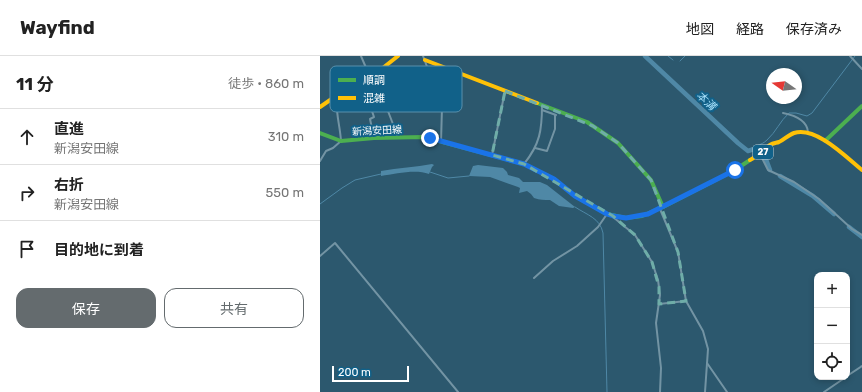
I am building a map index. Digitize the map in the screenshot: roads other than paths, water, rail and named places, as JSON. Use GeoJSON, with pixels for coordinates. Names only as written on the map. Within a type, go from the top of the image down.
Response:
{"type":"FeatureCollection","features":[{"type":"Feature","properties":{"kind":"main road"},"geometry":{"type":"LineString","coordinates":[[385,66],[398,56]]}},
{"type":"Feature","properties":{"kind":"main road"},"geometry":{"type":"LineString","coordinates":[[424,58],[442,66]]}},
{"type":"Feature","properties":{"kind":"main road"},"geometry":{"type":"LineString","coordinates":[[462,75],[505,91],[542,108],[587,122],[618,143],[651,180],[662,208]]}},
{"type":"Feature","properties":{"kind":"main road"},"geometry":{"type":"LineString","coordinates":[[320,107],[330,101]]}},
{"type":"Feature","properties":{"kind":"main road"},"geometry":{"type":"LineString","coordinates":[[825,141],[862,106]]}},
{"type":"Feature","properties":{"kind":"main road","name":"新潟安田線"},"geometry":{"type":"LineString","coordinates":[[320,133],[341,141],[374,138],[424,137],[492,155],[524,164],[554,179],[575,196],[607,214],[626,218],[642,216],[662,208],[735,170],[760,154],[771,144],[779,142],[788,135],[796,132],[808,132]]}},
{"type":"Feature","properties":{"kind":"main road"},"geometry":{"type":"LineString","coordinates":[[808,132],[820,137],[862,170]]}},
{"type":"Feature","properties":{"kind":"street"},"geometry":{"type":"LineString","coordinates":[[361,56],[366,66]]}},
{"type":"Feature","properties":{"kind":"street"},"geometry":{"type":"LineString","coordinates":[[852,58],[862,69]]}},
{"type":"Feature","properties":{"kind":"street"},"geometry":{"type":"LineString","coordinates":[[492,155],[505,91]]}},
{"type":"Feature","properties":{"kind":"street"},"geometry":{"type":"LineString","coordinates":[[524,164],[535,148],[542,127],[542,108],[556,116],[555,129],[547,151],[535,148]]}},
{"type":"Feature","properties":{"kind":"street"},"geometry":{"type":"LineString","coordinates":[[320,161],[326,151],[333,148],[341,141],[341,132],[337,112]]}},
{"type":"Feature","properties":{"kind":"street"},"geometry":{"type":"LineString","coordinates":[[372,112],[374,117],[370,119],[374,138]]}},
{"type":"Feature","properties":{"kind":"street"},"geometry":{"type":"LineString","coordinates":[[387,112],[398,137]]}},
{"type":"Feature","properties":{"kind":"street"},"geometry":{"type":"LineString","coordinates":[[441,142],[442,112]]}},
{"type":"Feature","properties":{"kind":"street"},"geometry":{"type":"LineString","coordinates":[[783,113],[793,115],[804,122],[808,132]]}},
{"type":"Feature","properties":{"kind":"street"},"geometry":{"type":"LineString","coordinates":[[760,154],[768,170],[794,182],[819,198],[852,229],[862,235]]}},
{"type":"Feature","properties":{"kind":"street"},"geometry":{"type":"LineString","coordinates":[[662,208],[678,252],[686,301],[707,342],[708,349],[705,392]]}},
{"type":"Feature","properties":{"kind":"street"},"geometry":{"type":"LineString","coordinates":[[534,278],[553,261],[577,246],[598,227],[607,214]]}},
{"type":"Feature","properties":{"kind":"street"},"geometry":{"type":"LineString","coordinates":[[613,216],[636,235],[652,262],[659,287],[659,304],[656,323],[661,368],[660,392]]}},
{"type":"Feature","properties":{"kind":"street"},"geometry":{"type":"LineString","coordinates":[[320,256],[335,243],[458,392]]}},
{"type":"Feature","properties":{"kind":"street"},"geometry":{"type":"LineString","coordinates":[[659,304],[686,301]]}},
{"type":"Feature","properties":{"kind":"street"},"geometry":{"type":"LineString","coordinates":[[707,362],[727,392]]}},
{"type":"Feature","properties":{"kind":"street"},"geometry":{"type":"LineString","coordinates":[[850,374],[862,366]]}},
{"type":"Feature","properties":{"kind":"street"},"geometry":{"type":"LineString","coordinates":[[824,392],[842,380]]}},
{"type":"Feature","properties":{"kind":"water"},"geometry":{"type":"Polygon","coordinates":[[[432,164],[434,165],[429,174],[412,172],[381,176],[381,171],[432,164]]]}},
{"type":"Feature","properties":{"kind":"water"},"geometry":{"type":"Polygon","coordinates":[[[478,165],[503,168],[508,175],[519,178],[523,182],[540,182],[547,185],[575,207],[559,206],[550,200],[534,198],[527,191],[519,193],[520,188],[490,177],[469,176],[473,166],[478,165]]]}},
{"type":"Feature","properties":{"kind":"waterway","name":"本溝"},"geometry":{"type":"LineString","coordinates":[[645,56],[738,143],[748,151],[757,148]]}},
{"type":"Feature","properties":{"kind":"waterway"},"geometry":{"type":"LineString","coordinates":[[668,56],[673,60]]}},
{"type":"Feature","properties":{"kind":"waterway"},"geometry":{"type":"LineString","coordinates":[[680,61],[685,56]]}},
{"type":"Feature","properties":{"kind":"waterway"},"geometry":{"type":"LineString","coordinates":[[748,151],[767,140],[789,113],[807,116],[812,113],[855,56]]}},
{"type":"Feature","properties":{"kind":"waterway","name":"本溝"},"geometry":{"type":"LineString","coordinates":[[764,154],[770,170]]}},
{"type":"Feature","properties":{"kind":"waterway"},"geometry":{"type":"LineString","coordinates":[[430,172],[448,178],[469,176]]}},
{"type":"Feature","properties":{"kind":"waterway"},"geometry":{"type":"LineString","coordinates":[[320,204],[355,180],[381,174]]}},
{"type":"Feature","properties":{"kind":"waterway","name":"本溝"},"geometry":{"type":"LineString","coordinates":[[780,176],[813,196],[834,214]]}},
{"type":"Feature","properties":{"kind":"waterway"},"geometry":{"type":"LineString","coordinates":[[575,207],[596,220],[603,233],[607,392]]}},
{"type":"Feature","properties":{"kind":"waterway","name":"本溝"},"geometry":{"type":"LineString","coordinates":[[849,227],[862,237]]}}]}
